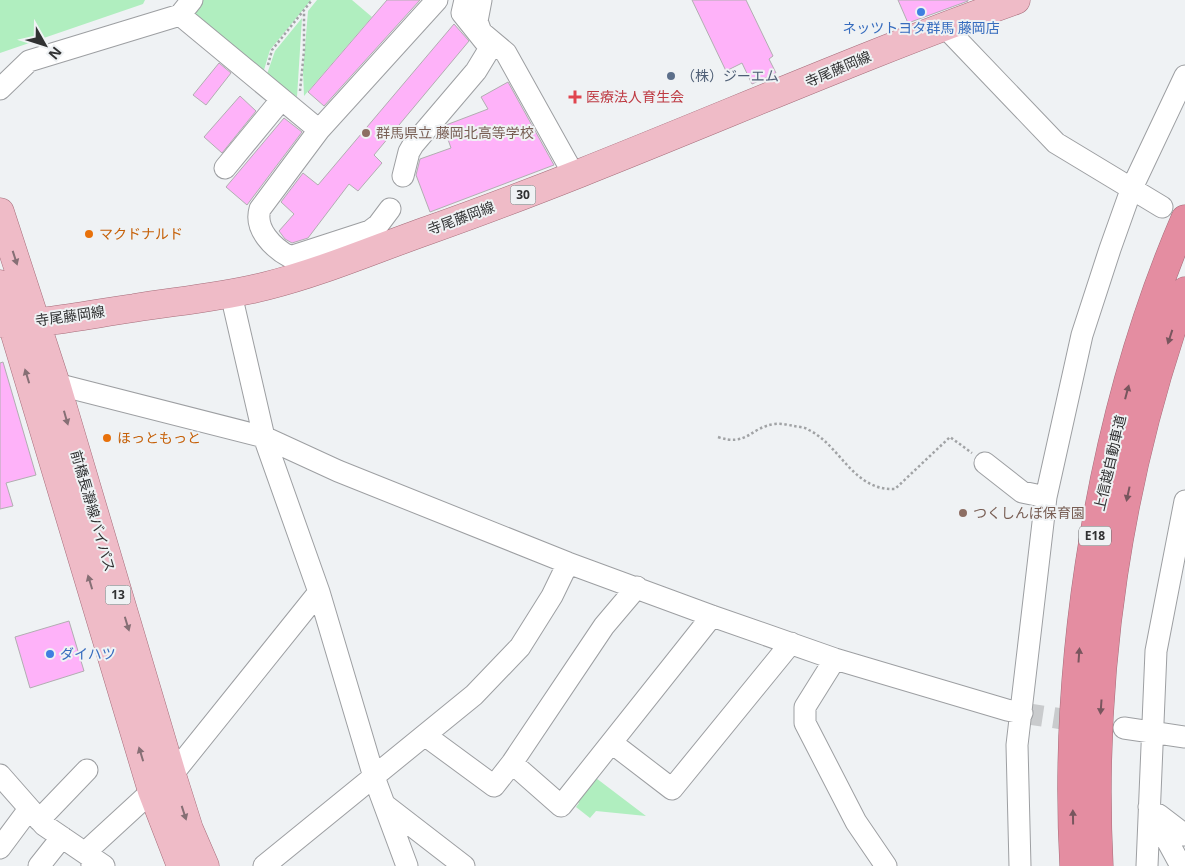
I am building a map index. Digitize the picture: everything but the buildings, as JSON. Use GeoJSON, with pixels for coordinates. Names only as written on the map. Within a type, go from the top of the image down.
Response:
{"type":"FeatureCollection","features":[{"type":"Feature","properties":{"kind":"highway","name":"上信越自動車道"},"geometry":{"type":"LineString","coordinates":[[1074,866],[1073,785],[1075,706],[1088,575],[1114,440],[1134,366],[1155,300],[1173,213]]}},
{"type":"Feature","properties":{"kind":"highway","name":"上信越自動車道"},"geometry":{"type":"LineString","coordinates":[[1099,866],[1100,719],[1113,581],[1140,443],[1158,372],[1185,291]]}},
{"type":"Feature","properties":{"kind":"main road","name":"寺尾藤岡線"},"geometry":{"type":"LineString","coordinates":[[16,323],[230,294],[269,285],[331,266],[574,176],[944,26],[1016,0]]}},
{"type":"Feature","properties":{"kind":"main road","name":"前橋長瀞線バイパス"},"geometry":{"type":"LineString","coordinates":[[0,212],[16,323],[56,384],[162,783],[181,866]]}},
{"type":"Feature","properties":{"kind":"main road","name":"前橋長瀞線バイパス"},"geometry":{"type":"LineString","coordinates":[[0,284],[16,323],[162,783],[189,828],[205,866]]}},
{"type":"Feature","properties":{"kind":"street"},"geometry":{"type":"LineString","coordinates":[[390,209],[378,225],[370,231],[290,257],[265,236],[260,228],[260,209],[319,130],[437,0]]}},
{"type":"Feature","properties":{"kind":"street"},"geometry":{"type":"LineString","coordinates":[[403,176],[409,152],[413,145],[476,71],[490,48],[462,13],[465,0]]}},
{"type":"Feature","properties":{"kind":"street"},"geometry":{"type":"LineString","coordinates":[[481,0],[477,21],[481,32],[506,53],[574,176]]}},
{"type":"Feature","properties":{"kind":"street"},"geometry":{"type":"LineString","coordinates":[[0,89],[29,61],[186,7],[258,81],[319,130]]}},
{"type":"Feature","properties":{"kind":"street"},"geometry":{"type":"LineString","coordinates":[[944,26],[1056,143],[1111,174],[1131,190],[1173,213]]}},
{"type":"Feature","properties":{"kind":"street"},"geometry":{"type":"LineString","coordinates":[[1020,866],[1017,746],[1022,713],[1030,615],[1046,497],[1082,335],[1131,190],[1185,76]]}},
{"type":"Feature","properties":{"kind":"street"},"geometry":{"type":"LineString","coordinates":[[225,168],[289,104]]}},
{"type":"Feature","properties":{"kind":"street"},"geometry":{"type":"LineString","coordinates":[[230,294],[264,437],[318,592],[374,777],[405,865]]}},
{"type":"Feature","properties":{"kind":"street"},"geometry":{"type":"LineString","coordinates":[[56,384],[264,437],[338,471],[568,563],[712,616],[835,659],[1022,713]]}},
{"type":"Feature","properties":{"kind":"street"},"geometry":{"type":"LineString","coordinates":[[985,462],[1022,492],[1046,497]]}},
{"type":"Feature","properties":{"kind":"street"},"geometry":{"type":"LineString","coordinates":[[1147,866],[1156,652],[1185,501]]}},
{"type":"Feature","properties":{"kind":"street"},"geometry":{"type":"LineString","coordinates":[[264,866],[474,696],[520,647],[552,596],[568,563]]}},
{"type":"Feature","properties":{"kind":"street"},"geometry":{"type":"LineString","coordinates":[[426,736],[494,786],[512,763],[604,626],[637,587]]}},
{"type":"Feature","properties":{"kind":"street"},"geometry":{"type":"LineString","coordinates":[[96,863],[91,847],[162,783],[318,592]]}},
{"type":"Feature","properties":{"kind":"street"},"geometry":{"type":"LineString","coordinates":[[512,763],[561,806],[712,616]]}},
{"type":"Feature","properties":{"kind":"street"},"geometry":{"type":"LineString","coordinates":[[612,743],[672,789],[791,643]]}},
{"type":"Feature","properties":{"kind":"street"},"geometry":{"type":"LineString","coordinates":[[835,659],[805,708],[805,723],[856,822],[886,866]]}},
{"type":"Feature","properties":{"kind":"street"},"geometry":{"type":"LineString","coordinates":[[1124,728],[1185,737]]}},
{"type":"Feature","properties":{"kind":"street"},"geometry":{"type":"LineString","coordinates":[[0,848],[34,815],[87,770]]}},
{"type":"Feature","properties":{"kind":"street"},"geometry":{"type":"LineString","coordinates":[[0,776],[34,815],[96,863]]}},
{"type":"Feature","properties":{"kind":"street"},"geometry":{"type":"LineString","coordinates":[[385,805],[464,866]]}},
{"type":"Feature","properties":{"kind":"street"},"geometry":{"type":"LineString","coordinates":[[1149,807],[1185,835]]}},
{"type":"Feature","properties":{"kind":"street"},"geometry":{"type":"LineString","coordinates":[[1149,807],[1181,866]]}},
{"type":"Feature","properties":{"kind":"street"},"geometry":{"type":"LineString","coordinates":[[39,866],[62,837]]}},
{"type":"Feature","properties":{"kind":"path"},"geometry":{"type":"LineString","coordinates":[[258,81],[266,72],[272,50],[312,0]]}},
{"type":"Feature","properties":{"kind":"path"},"geometry":{"type":"LineString","coordinates":[[289,104],[300,96],[304,51],[304,12]]}},
{"type":"Feature","properties":{"kind":"path"},"geometry":{"type":"LineString","coordinates":[[718,437],[731,442],[743,440],[767,426],[777,423],[808,428],[822,438],[850,470],[882,490],[895,490],[950,437],[985,462]]}},
{"type":"Feature","properties":{"kind":"green space"},"geometry":{"type":"Polygon","coordinates":[[[0,0],[145,0],[143,4],[0,53],[0,0]]]}},
{"type":"Feature","properties":{"kind":"green space"},"geometry":{"type":"Polygon","coordinates":[[[195,0],[311,0],[270,50],[264,70],[251,72],[183,15],[195,0]]]}},
{"type":"Feature","properties":{"kind":"green space"},"geometry":{"type":"Polygon","coordinates":[[[317,0],[352,0],[372,17],[304,96],[303,71],[308,11],[317,0]]]}},
{"type":"Feature","properties":{"kind":"green space"},"geometry":{"type":"Polygon","coordinates":[[[302,18],[297,97],[267,74],[275,51],[302,18]]]}},
{"type":"Feature","properties":{"kind":"green space"},"geometry":{"type":"Polygon","coordinates":[[[592,775],[646,816],[596,811],[590,818],[576,807],[579,803],[574,799],[592,775]]]}},
{"type":"Feature","properties":{"kind":"tunnel"},"geometry":{"type":"LineString","coordinates":[[1022,713],[1089,723]]}},
{"type":"Feature","properties":{"kind":"place","name":"ネッツトヨタ群馬 藤岡店"},"geometry":{"type":"Point","coordinates":[921,12]}},
{"type":"Feature","properties":{"kind":"place","name":"（株）ジーエム"},"geometry":{"type":"Point","coordinates":[671,76]}},
{"type":"Feature","properties":{"kind":"place","name":"医療法人育生会"},"geometry":{"type":"Point","coordinates":[575,97]}},
{"type":"Feature","properties":{"kind":"place","name":"群馬県立 藤岡北高等学校"},"geometry":{"type":"Point","coordinates":[366,133]}},
{"type":"Feature","properties":{"kind":"place","name":"マクドナルド"},"geometry":{"type":"Point","coordinates":[89,234]}},
{"type":"Feature","properties":{"kind":"place","name":"ほっともっと"},"geometry":{"type":"Point","coordinates":[107,438]}},
{"type":"Feature","properties":{"kind":"place","name":"つくしんぼ保育園"},"geometry":{"type":"Point","coordinates":[963,513]}},
{"type":"Feature","properties":{"kind":"place","name":"ダイハツ"},"geometry":{"type":"Point","coordinates":[50,654]}}]}
